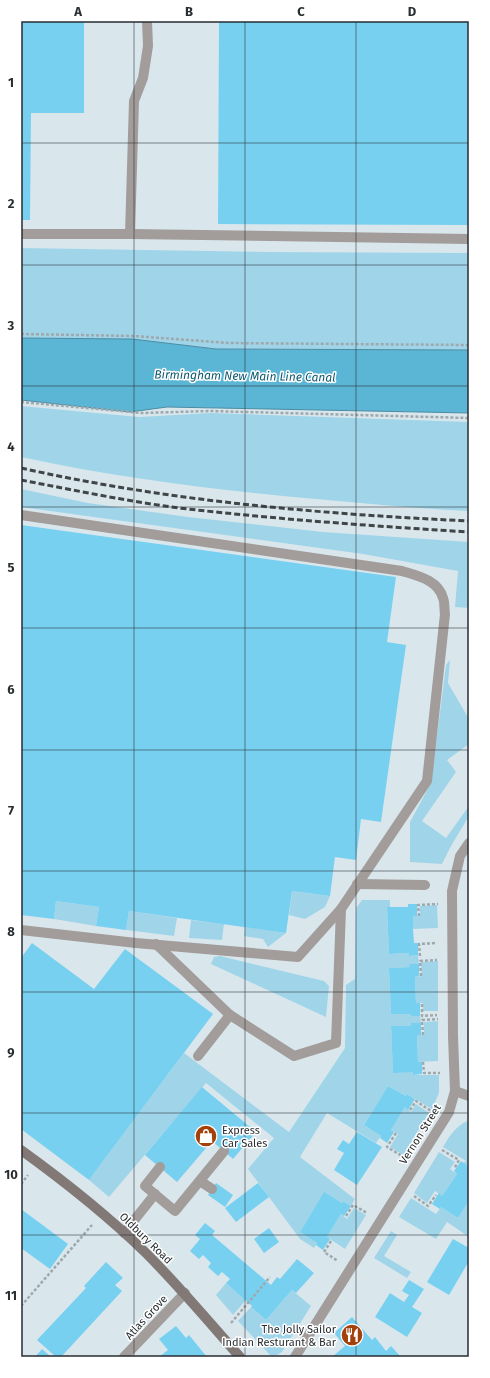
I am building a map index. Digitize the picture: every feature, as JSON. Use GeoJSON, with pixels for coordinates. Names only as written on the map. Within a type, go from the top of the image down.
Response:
{"type":"FeatureCollection","features":[{"type":"Feature","properties":{"kind":"main road","name":"Oldbury Road"},"geometry":{"type":"LineString","coordinates":[[22,1153],[102,1213],[145,1252],[185,1293],[240,1357]]}},
{"type":"Feature","properties":{"kind":"street"},"geometry":{"type":"LineString","coordinates":[[130,234],[134,101],[143,78],[148,46],[147,21]]}},
{"type":"Feature","properties":{"kind":"street"},"geometry":{"type":"LineString","coordinates":[[21,234],[130,234],[469,239]]}},
{"type":"Feature","properties":{"kind":"street"},"geometry":{"type":"LineString","coordinates":[[21,515],[402,571],[431,581],[439,588],[444,598],[445,614],[427,781],[341,909],[298,957],[21,930]]}},
{"type":"Feature","properties":{"kind":"street","name":"Vernon Street"},"geometry":{"type":"LineString","coordinates":[[295,1357],[449,1112],[455,1092],[452,891],[460,856],[469,843]]}},
{"type":"Feature","properties":{"kind":"street"},"geometry":{"type":"LineString","coordinates":[[357,884],[425,885]]}},
{"type":"Feature","properties":{"kind":"street"},"geometry":{"type":"LineString","coordinates":[[156,944],[230,1015],[294,1056],[336,1043],[341,909]]}},
{"type":"Feature","properties":{"kind":"street"},"geometry":{"type":"LineString","coordinates":[[198,1056],[230,1015]]}},
{"type":"Feature","properties":{"kind":"street"},"geometry":{"type":"LineString","coordinates":[[455,1092],[469,1096]]}},
{"type":"Feature","properties":{"kind":"street"},"geometry":{"type":"LineString","coordinates":[[160,1167],[145,1186],[176,1211],[224,1152]]}},
{"type":"Feature","properties":{"kind":"street"},"geometry":{"type":"LineString","coordinates":[[200,1181],[212,1189]]}},
{"type":"Feature","properties":{"kind":"street"},"geometry":{"type":"LineString","coordinates":[[124,1233],[155,1194]]}},
{"type":"Feature","properties":{"kind":"street","name":"Atlas Grove"},"geometry":{"type":"LineString","coordinates":[[124,1357],[185,1293]]}},
{"type":"Feature","properties":{"kind":"path"},"geometry":{"type":"LineString","coordinates":[[21,334],[134,336],[228,343],[469,345]]}},
{"type":"Feature","properties":{"kind":"path"},"geometry":{"type":"LineString","coordinates":[[21,402],[142,414],[210,411],[469,418]]}},
{"type":"Feature","properties":{"kind":"path"},"geometry":{"type":"LineString","coordinates":[[419,916],[418,905],[440,903]]}},
{"type":"Feature","properties":{"kind":"path"},"geometry":{"type":"LineString","coordinates":[[420,956],[420,944],[441,943]]}},
{"type":"Feature","properties":{"kind":"path"},"geometry":{"type":"LineString","coordinates":[[420,976],[420,961],[442,960]]}},
{"type":"Feature","properties":{"kind":"path"},"geometry":{"type":"LineString","coordinates":[[422,1004],[422,1016],[443,1015]]}},
{"type":"Feature","properties":{"kind":"path"},"geometry":{"type":"LineString","coordinates":[[422,1035],[422,1020],[443,1019]]}},
{"type":"Feature","properties":{"kind":"path"},"geometry":{"type":"LineString","coordinates":[[423,1062],[424,1073],[443,1073]]}},
{"type":"Feature","properties":{"kind":"path"},"geometry":{"type":"LineString","coordinates":[[410,1110],[416,1101],[433,1112]]}},
{"type":"Feature","properties":{"kind":"path"},"geometry":{"type":"LineString","coordinates":[[396,1133],[388,1147],[405,1158]]}},
{"type":"Feature","properties":{"kind":"path"},"geometry":{"type":"LineString","coordinates":[[439,1148],[459,1160],[454,1169]]}},
{"type":"Feature","properties":{"kind":"path"},"geometry":{"type":"LineString","coordinates":[[21,1184],[30,1173]]}},
{"type":"Feature","properties":{"kind":"path"},"geometry":{"type":"LineString","coordinates":[[410,1194],[428,1206],[436,1195]]}},
{"type":"Feature","properties":{"kind":"path"},"geometry":{"type":"LineString","coordinates":[[346,1216],[353,1205],[370,1215]]}},
{"type":"Feature","properties":{"kind":"path"},"geometry":{"type":"LineString","coordinates":[[21,1306],[93,1223]]}},
{"type":"Feature","properties":{"kind":"path"},"geometry":{"type":"LineString","coordinates":[[331,1241],[324,1252],[341,1263]]}},
{"type":"Feature","properties":{"kind":"path"},"geometry":{"type":"LineString","coordinates":[[231,1323],[270,1277]]}},
{"type":"Feature","properties":{"kind":"shaded area"},"geometry":{"type":"Polygon","coordinates":[[[21,248],[269,252],[469,253],[469,350],[216,349],[132,339],[21,338],[21,248]]]}},
{"type":"Feature","properties":{"kind":"shaded area"},"geometry":{"type":"Polygon","coordinates":[[[21,406],[139,417],[211,413],[469,422],[469,511],[380,505],[212,488],[97,472],[21,457],[21,406]]]}},
{"type":"Feature","properties":{"kind":"shaded area"},"geometry":{"type":"Polygon","coordinates":[[[21,489],[88,503],[188,517],[323,532],[469,542],[469,608],[455,607],[458,571],[363,554],[21,507],[21,489]]]}},
{"type":"Feature","properties":{"kind":"shaded area"},"geometry":{"type":"Polygon","coordinates":[[[450,660],[448,683],[469,719],[469,744],[447,760],[456,772],[422,821],[446,838],[469,806],[469,816],[442,864],[410,862],[410,822],[431,783],[446,665],[450,660]]]}},
{"type":"Feature","properties":{"kind":"shaded area"},"geometry":{"type":"Polygon","coordinates":[[[292,891],[330,896],[325,907],[305,919],[289,915],[292,891]]]}},
{"type":"Feature","properties":{"kind":"shaded area"},"geometry":{"type":"Polygon","coordinates":[[[362,900],[390,900],[390,907],[387,908],[389,954],[409,953],[409,956],[418,955],[419,964],[410,964],[410,967],[389,968],[391,1014],[411,1014],[411,1016],[420,1016],[421,1023],[412,1023],[411,1026],[391,1026],[393,1072],[413,1072],[413,1075],[439,1075],[439,1093],[432,1109],[407,1094],[406,1096],[388,1086],[364,1125],[381,1136],[376,1143],[327,1113],[300,1157],[355,1199],[351,1206],[343,1201],[342,1203],[324,1193],[300,1232],[317,1243],[314,1248],[300,1239],[248,1169],[274,1138],[206,1083],[109,1197],[89,1180],[184,1053],[289,1132],[345,1048],[346,985],[355,979],[356,908],[362,900]]]}},
{"type":"Feature","properties":{"kind":"shaded area"},"geometry":{"type":"Polygon","coordinates":[[[56,901],[99,907],[96,926],[54,919],[56,901]]]}},
{"type":"Feature","properties":{"kind":"shaded area"},"geometry":{"type":"Polygon","coordinates":[[[437,905],[438,928],[413,929],[413,916],[420,916],[420,906],[437,905]]]}},
{"type":"Feature","properties":{"kind":"shaded area"},"geometry":{"type":"Polygon","coordinates":[[[129,911],[177,918],[174,936],[126,930],[129,911]]]}},
{"type":"Feature","properties":{"kind":"shaded area"},"geometry":{"type":"Polygon","coordinates":[[[191,920],[224,924],[222,940],[189,938],[191,920]]]}},
{"type":"Feature","properties":{"kind":"shaded area"},"geometry":{"type":"Polygon","coordinates":[[[245,927],[286,933],[268,947],[263,939],[244,936],[245,927]]]}},
{"type":"Feature","properties":{"kind":"shaded area"},"geometry":{"type":"Polygon","coordinates":[[[220,956],[324,981],[329,986],[326,1017],[211,964],[214,957],[220,956]]]}},
{"type":"Feature","properties":{"kind":"shaded area"},"geometry":{"type":"Polygon","coordinates":[[[438,961],[438,1011],[423,1011],[423,1003],[416,1003],[415,977],[422,976],[421,962],[438,961]]]}},
{"type":"Feature","properties":{"kind":"shaded area"},"geometry":{"type":"Polygon","coordinates":[[[438,1021],[438,1061],[418,1062],[417,1035],[424,1035],[424,1022],[438,1021]]]}},
{"type":"Feature","properties":{"kind":"shaded area"},"geometry":{"type":"Polygon","coordinates":[[[416,1104],[429,1113],[403,1155],[390,1147],[398,1134],[391,1130],[405,1107],[411,1112],[416,1104]]]}},
{"type":"Feature","properties":{"kind":"shaded area"},"geometry":{"type":"Polygon","coordinates":[[[469,1120],[469,1170],[467,1168],[468,1166],[463,1163],[466,1161],[443,1147],[454,1131],[460,1125],[469,1120]]]}},
{"type":"Feature","properties":{"kind":"shaded area"},"geometry":{"type":"Polygon","coordinates":[[[439,1152],[455,1162],[450,1169],[457,1174],[442,1196],[435,1191],[427,1203],[414,1193],[439,1152]]]}},
{"type":"Feature","properties":{"kind":"shaded area"},"geometry":{"type":"Polygon","coordinates":[[[411,1198],[436,1214],[441,1207],[458,1218],[469,1201],[469,1237],[447,1222],[436,1239],[399,1217],[411,1198]]]}},
{"type":"Feature","properties":{"kind":"shaded area"},"geometry":{"type":"Polygon","coordinates":[[[354,1208],[366,1215],[345,1249],[327,1237],[341,1214],[347,1219],[354,1208]]]}},
{"type":"Feature","properties":{"kind":"shaded area"},"geometry":{"type":"Polygon","coordinates":[[[391,1231],[397,1235],[384,1256],[411,1272],[407,1278],[374,1258],[391,1231]]]}},
{"type":"Feature","properties":{"kind":"shaded area"},"geometry":{"type":"Polygon","coordinates":[[[226,1283],[246,1300],[233,1315],[216,1295],[226,1283]]]}},
{"type":"Feature","properties":{"kind":"shaded area"},"geometry":{"type":"Polygon","coordinates":[[[292,1290],[311,1306],[282,1352],[271,1356],[238,1321],[251,1307],[266,1320],[292,1290]]]}},
{"type":"Feature","properties":{"kind":"water","name":"Birmingham New Main Line Canal"},"geometry":{"type":"Polygon","coordinates":[[[21,338],[132,339],[216,349],[469,350],[469,413],[167,407],[130,412],[21,400],[21,338]]]}},
{"type":"Feature","properties":{"kind":"building"},"geometry":{"type":"Polygon","coordinates":[[[21,21],[84,21],[84,113],[31,113],[30,220],[21,220],[21,21]]]}},
{"type":"Feature","properties":{"kind":"building"},"geometry":{"type":"Polygon","coordinates":[[[219,21],[469,21],[469,225],[218,224],[219,21]]]}},
{"type":"Feature","properties":{"kind":"building"},"geometry":{"type":"Polygon","coordinates":[[[21,525],[396,577],[387,642],[406,645],[381,822],[361,819],[356,860],[335,857],[330,896],[292,891],[286,933],[129,911],[126,930],[96,926],[99,907],[56,901],[54,919],[21,915],[21,525]]]}},
{"type":"Feature","properties":{"kind":"building"},"geometry":{"type":"Polygon","coordinates":[[[408,904],[417,904],[417,916],[413,916],[413,929],[414,943],[418,943],[418,955],[409,956],[409,953],[389,954],[387,907],[408,907],[408,904]]]}},
{"type":"Feature","properties":{"kind":"building"},"geometry":{"type":"Polygon","coordinates":[[[32,943],[94,989],[125,949],[213,1014],[89,1180],[21,1129],[21,958],[32,943]]]}},
{"type":"Feature","properties":{"kind":"building"},"geometry":{"type":"Polygon","coordinates":[[[409,964],[419,964],[419,976],[415,977],[416,1003],[420,1003],[420,1016],[411,1016],[411,1014],[391,1014],[389,968],[410,967],[409,964]]]}},
{"type":"Feature","properties":{"kind":"building"},"geometry":{"type":"Polygon","coordinates":[[[411,1023],[421,1023],[421,1035],[417,1035],[418,1062],[422,1062],[422,1074],[413,1075],[413,1072],[393,1073],[391,1026],[411,1026],[411,1023]]]}},
{"type":"Feature","properties":{"kind":"building"},"geometry":{"type":"Polygon","coordinates":[[[388,1086],[406,1096],[407,1094],[415,1099],[408,1110],[405,1107],[391,1130],[394,1132],[387,1143],[380,1138],[381,1136],[364,1125],[388,1086]]]}},
{"type":"Feature","properties":{"kind":"building","name":"Express Car Sales"},"geometry":{"type":"Polygon","coordinates":[[[202,1087],[256,1132],[233,1159],[212,1141],[177,1182],[145,1155],[202,1087]]]}},
{"type":"Feature","properties":{"kind":"building"},"geometry":{"type":"Polygon","coordinates":[[[357,1132],[382,1147],[357,1185],[334,1170],[344,1153],[337,1149],[343,1140],[349,1144],[357,1132]]]}},
{"type":"Feature","properties":{"kind":"building"},"geometry":{"type":"Polygon","coordinates":[[[461,1161],[468,1166],[467,1168],[469,1170],[469,1201],[458,1218],[441,1207],[440,1209],[432,1204],[439,1193],[442,1196],[457,1174],[454,1171],[461,1161]]]}},
{"type":"Feature","properties":{"kind":"building"},"geometry":{"type":"Polygon","coordinates":[[[216,1183],[233,1195],[225,1207],[208,1195],[216,1183]]]}},
{"type":"Feature","properties":{"kind":"building"},"geometry":{"type":"Polygon","coordinates":[[[258,1183],[269,1197],[236,1222],[225,1208],[258,1183]]]}},
{"type":"Feature","properties":{"kind":"building"},"geometry":{"type":"Polygon","coordinates":[[[324,1192],[342,1203],[343,1201],[351,1206],[344,1216],[341,1214],[327,1237],[330,1239],[323,1250],[316,1245],[317,1243],[300,1232],[324,1192]]]}},
{"type":"Feature","properties":{"kind":"building"},"geometry":{"type":"Polygon","coordinates":[[[21,1209],[68,1244],[50,1269],[21,1248],[21,1209]]]}},
{"type":"Feature","properties":{"kind":"building"},"geometry":{"type":"Polygon","coordinates":[[[205,1223],[215,1231],[212,1235],[271,1285],[277,1277],[280,1279],[297,1259],[314,1273],[296,1293],[292,1290],[266,1320],[226,1283],[230,1279],[222,1272],[218,1276],[208,1267],[211,1263],[203,1255],[199,1259],[190,1251],[200,1239],[195,1235],[205,1223]]]}},
{"type":"Feature","properties":{"kind":"building"},"geometry":{"type":"Polygon","coordinates":[[[269,1228],[279,1242],[264,1253],[254,1239],[269,1228]]]}},
{"type":"Feature","properties":{"kind":"building"},"geometry":{"type":"Polygon","coordinates":[[[453,1239],[469,1248],[469,1261],[449,1295],[427,1282],[453,1239]]]}},
{"type":"Feature","properties":{"kind":"building"},"geometry":{"type":"Polygon","coordinates":[[[106,1262],[123,1278],[115,1285],[122,1291],[61,1357],[56,1357],[37,1340],[86,1288],[84,1286],[106,1262]]]}},
{"type":"Feature","properties":{"kind":"building"},"geometry":{"type":"Polygon","coordinates":[[[409,1280],[424,1289],[412,1307],[422,1313],[407,1337],[375,1317],[390,1293],[404,1302],[409,1295],[402,1291],[409,1280]]]}},
{"type":"Feature","properties":{"kind":"building","name":"The Jolly Sailor Indian Resturant & Bar"},"geometry":{"type":"Polygon","coordinates":[[[352,1317],[372,1340],[375,1337],[386,1351],[391,1346],[401,1357],[332,1357],[345,1346],[334,1333],[352,1317]]]}},
{"type":"Feature","properties":{"kind":"building"},"geometry":{"type":"Polygon","coordinates":[[[176,1326],[186,1338],[189,1335],[207,1357],[159,1357],[168,1350],[159,1339],[176,1326]]]}},
{"type":"Feature","properties":{"kind":"building"},"geometry":{"type":"Polygon","coordinates":[[[42,1349],[51,1357],[35,1357],[42,1349]]]}},
{"type":"Feature","properties":{"kind":"railway"},"geometry":{"type":"LineString","coordinates":[[21,468],[132,489],[244,504],[300,510],[469,521]]}},
{"type":"Feature","properties":{"kind":"railway"},"geometry":{"type":"LineString","coordinates":[[21,480],[119,499],[179,508],[251,516],[469,532]]}},
{"type":"Feature","properties":{"kind":"place","name":"Express Car Sales"},"geometry":{"type":"Point","coordinates":[206,1136]}},
{"type":"Feature","properties":{"kind":"place","name":"The Jolly Sailor Indian Resturant & Bar"},"geometry":{"type":"Point","coordinates":[352,1335]}}]}
